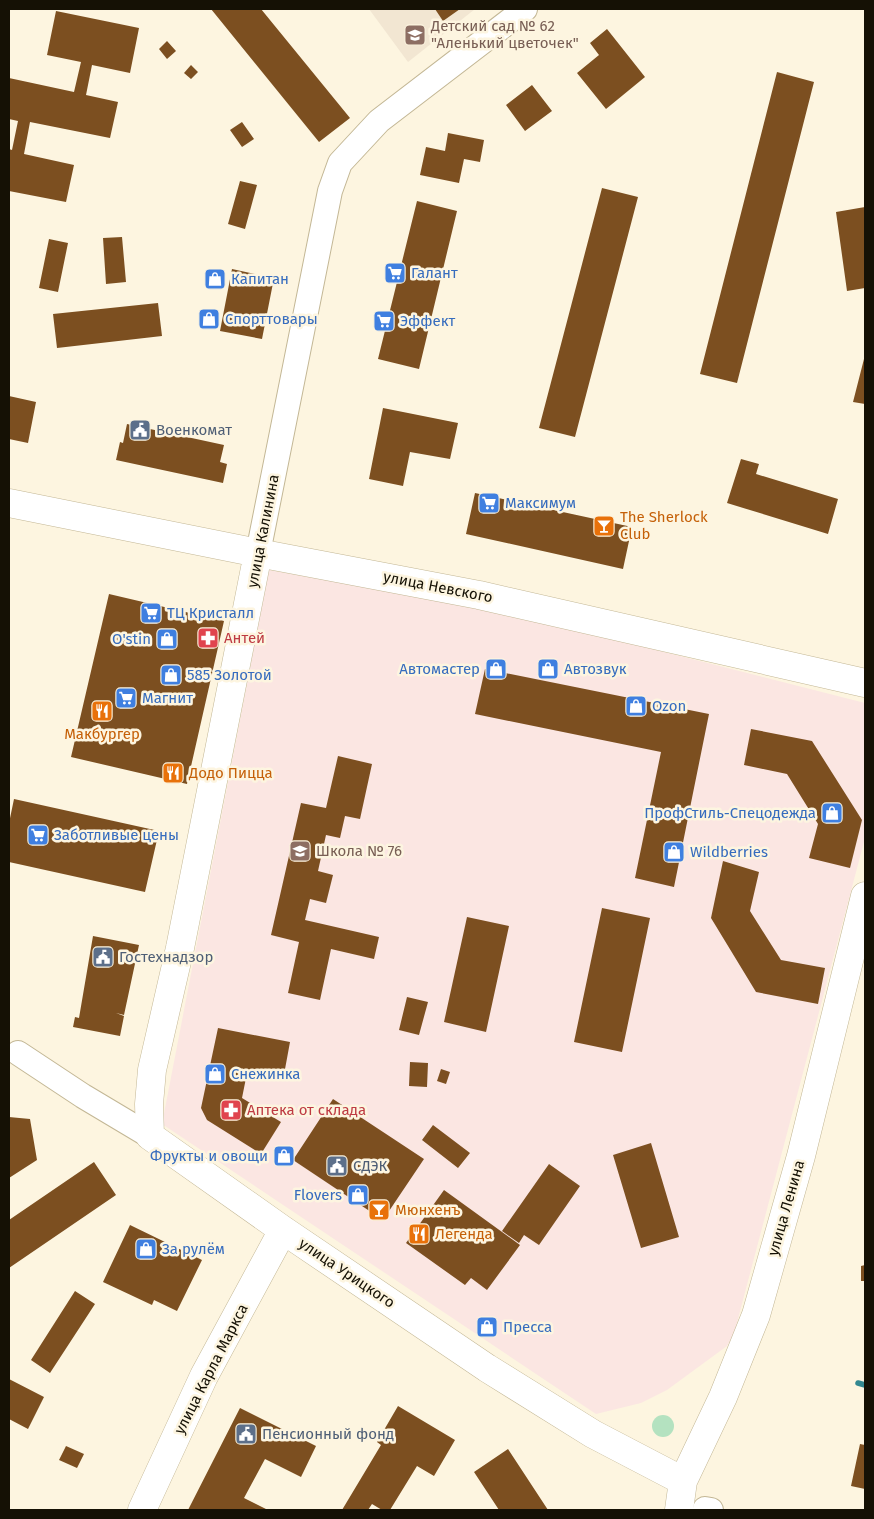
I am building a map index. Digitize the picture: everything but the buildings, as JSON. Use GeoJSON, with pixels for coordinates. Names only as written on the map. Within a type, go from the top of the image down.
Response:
{"type":"FeatureCollection","features":[{"type":"Feature","properties":{"kind":"street","name":"улица Калинина"},"geometry":{"type":"LineString","coordinates":[[150,1136],[149,1104],[152,1070],[180,948],[330,191],[340,162],[379,121],[524,9]]}},
{"type":"Feature","properties":{"kind":"street","name":"улица Невского"},"geometry":{"type":"LineString","coordinates":[[9,502],[258,553],[480,595],[865,683]]}},
{"type":"Feature","properties":{"kind":"street","name":"улица Ленина"},"geometry":{"type":"LineString","coordinates":[[698,1510],[683,1481],[723,1397],[756,1316],[801,1156],[865,896]]}},
{"type":"Feature","properties":{"kind":"street","name":"улица Урицкого"},"geometry":{"type":"LineString","coordinates":[[18,1053],[83,1096],[150,1136],[283,1230],[487,1368],[593,1434],[683,1481]]}},
{"type":"Feature","properties":{"kind":"street","name":"улица Карла Маркса"},"geometry":{"type":"LineString","coordinates":[[142,1510],[204,1376],[283,1230]]}},
{"type":"Feature","properties":{"kind":"shaded area","name":"Детский сад № 62 \"Аленький цветочек\""},"geometry":{"type":"Polygon","coordinates":[[[369,9],[475,9],[408,62],[369,9]]]}},
{"type":"Feature","properties":{"kind":"shaded area"},"geometry":{"type":"Polygon","coordinates":[[[269,570],[427,598],[605,637],[865,703],[865,838],[734,1334],[727,1346],[667,1390],[641,1403],[596,1414],[162,1124],[269,570]]]}},
{"type":"Feature","properties":{"kind":"green space"},"geometry":{"type":"Polygon","coordinates":[[[663,1415],[673,1422],[674,1426],[667,1436],[663,1437],[653,1430],[652,1426],[659,1416],[663,1415]]]}},
{"type":"Feature","properties":{"kind":"waterway"},"geometry":{"type":"LineString","coordinates":[[858,1383],[865,1385]]}},
{"type":"Feature","properties":{"kind":"place","name":"Детский сад № 62 \"Аленький цветочек\""},"geometry":{"type":"Point","coordinates":[415,35]}},
{"type":"Feature","properties":{"kind":"place","name":"Галант"},"geometry":{"type":"Point","coordinates":[395,273]}},
{"type":"Feature","properties":{"kind":"place","name":"Капитан"},"geometry":{"type":"Point","coordinates":[215,279]}},
{"type":"Feature","properties":{"kind":"place","name":"Спорттовары"},"geometry":{"type":"Point","coordinates":[209,319]}},
{"type":"Feature","properties":{"kind":"place","name":"Эффект"},"geometry":{"type":"Point","coordinates":[384,321]}},
{"type":"Feature","properties":{"kind":"place","name":"Военкомат"},"geometry":{"type":"Point","coordinates":[140,430]}},
{"type":"Feature","properties":{"kind":"place","name":"Максимум"},"geometry":{"type":"Point","coordinates":[489,503]}},
{"type":"Feature","properties":{"kind":"place","name":"The Sherlock Club"},"geometry":{"type":"Point","coordinates":[604,526]}},
{"type":"Feature","properties":{"kind":"place","name":"ТЦ Кристалл"},"geometry":{"type":"Point","coordinates":[151,613]}},
{"type":"Feature","properties":{"kind":"place","name":"Антей"},"geometry":{"type":"Point","coordinates":[208,638]}},
{"type":"Feature","properties":{"kind":"place","name":"O'stin"},"geometry":{"type":"Point","coordinates":[167,639]}},
{"type":"Feature","properties":{"kind":"place","name":"Автомастер"},"geometry":{"type":"Point","coordinates":[496,669]}},
{"type":"Feature","properties":{"kind":"place","name":"Автозвук"},"geometry":{"type":"Point","coordinates":[548,669]}},
{"type":"Feature","properties":{"kind":"place","name":"585 Золотой"},"geometry":{"type":"Point","coordinates":[171,675]}},
{"type":"Feature","properties":{"kind":"place","name":"Магнит"},"geometry":{"type":"Point","coordinates":[126,698]}},
{"type":"Feature","properties":{"kind":"place","name":"Ozon"},"geometry":{"type":"Point","coordinates":[636,706]}},
{"type":"Feature","properties":{"kind":"place","name":"Макбургер"},"geometry":{"type":"Point","coordinates":[102,711]}},
{"type":"Feature","properties":{"kind":"place","name":"Додо Пицца"},"geometry":{"type":"Point","coordinates":[173,773]}},
{"type":"Feature","properties":{"kind":"place","name":"ПрофСтиль-Спецодежда"},"geometry":{"type":"Point","coordinates":[832,813]}},
{"type":"Feature","properties":{"kind":"place","name":"Заботливые цены"},"geometry":{"type":"Point","coordinates":[38,835]}},
{"type":"Feature","properties":{"kind":"place","name":"Школа № 76"},"geometry":{"type":"Point","coordinates":[300,851]}},
{"type":"Feature","properties":{"kind":"place","name":"Wildberries"},"geometry":{"type":"Point","coordinates":[674,852]}},
{"type":"Feature","properties":{"kind":"place","name":"Гостехнадзор"},"geometry":{"type":"Point","coordinates":[103,957]}},
{"type":"Feature","properties":{"kind":"place","name":"Снежинка"},"geometry":{"type":"Point","coordinates":[215,1074]}},
{"type":"Feature","properties":{"kind":"place","name":"Аптека от склада"},"geometry":{"type":"Point","coordinates":[231,1110]}},
{"type":"Feature","properties":{"kind":"place","name":"Фрукты и овощи"},"geometry":{"type":"Point","coordinates":[284,1156]}},
{"type":"Feature","properties":{"kind":"place","name":"СДЭК"},"geometry":{"type":"Point","coordinates":[337,1166]}},
{"type":"Feature","properties":{"kind":"place","name":"Flovers"},"geometry":{"type":"Point","coordinates":[358,1195]}},
{"type":"Feature","properties":{"kind":"place","name":"Мюнхенъ"},"geometry":{"type":"Point","coordinates":[379,1210]}},
{"type":"Feature","properties":{"kind":"place","name":"Легенда"},"geometry":{"type":"Point","coordinates":[419,1234]}},
{"type":"Feature","properties":{"kind":"place","name":"За рулём"},"geometry":{"type":"Point","coordinates":[146,1249]}},
{"type":"Feature","properties":{"kind":"place","name":"Пресса"},"geometry":{"type":"Point","coordinates":[487,1327]}},
{"type":"Feature","properties":{"kind":"place","name":"Пенсионный фонд"},"geometry":{"type":"Point","coordinates":[246,1434]}}]}
